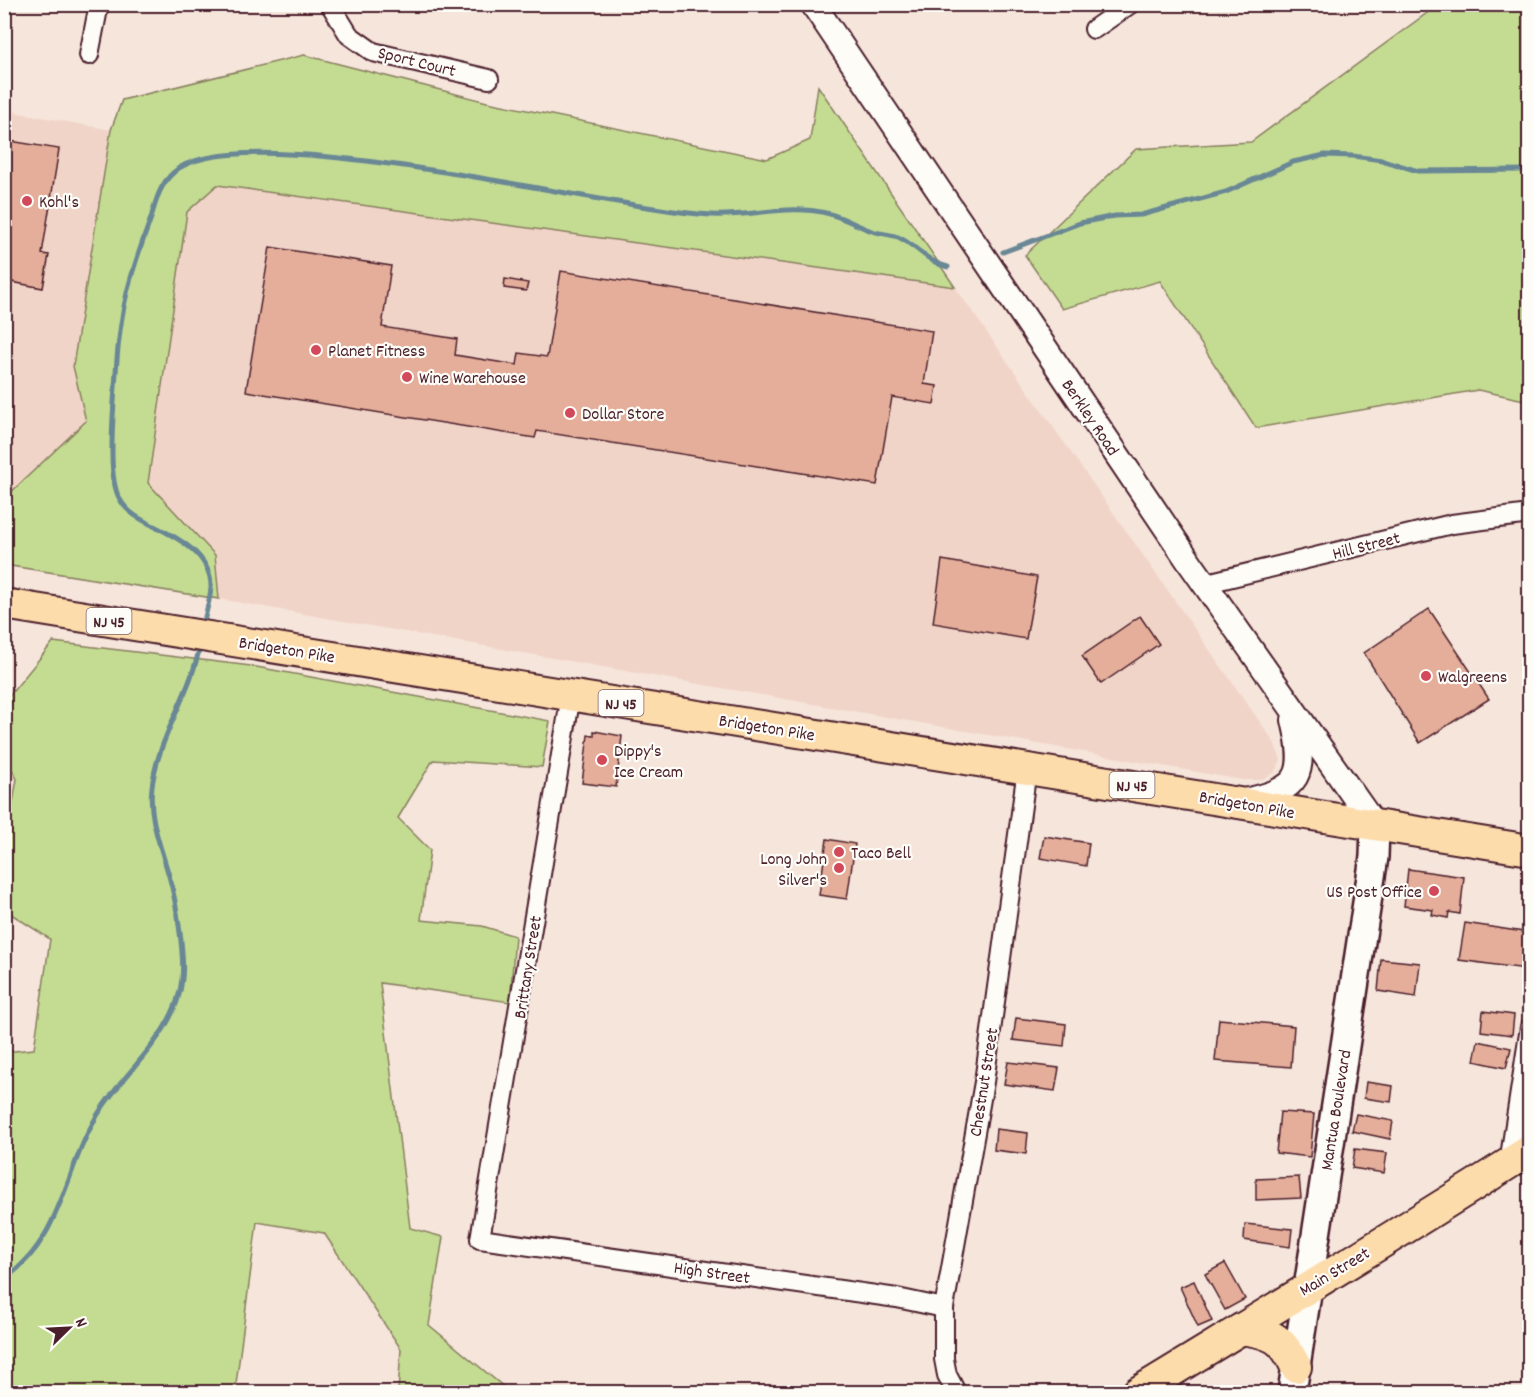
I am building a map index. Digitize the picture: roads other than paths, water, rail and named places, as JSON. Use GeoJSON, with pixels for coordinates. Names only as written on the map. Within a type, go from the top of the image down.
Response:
{"type":"FeatureCollection","features":[{"type":"Feature","properties":{"kind":"main road","name":"Bridgeton Pike"},"geometry":{"type":"LineString","coordinates":[[4,604],[1530,850]]}},
{"type":"Feature","properties":{"kind":"main road","name":"Mantua Boulevard"},"geometry":{"type":"LineString","coordinates":[[1294,1380],[1374,857],[1375,826]]}},
{"type":"Feature","properties":{"kind":"main road","name":"Main Street"},"geometry":{"type":"LineString","coordinates":[[1138,1392],[1309,1285],[1444,1205],[1519,1156]]}},
{"type":"Feature","properties":{"kind":"main road"},"geometry":{"type":"LineString","coordinates":[[1241,1329],[1262,1332],[1276,1338],[1287,1348],[1294,1380]]}},
{"type":"Feature","properties":{"kind":"street"},"geometry":{"type":"LineString","coordinates":[[89,55],[99,4]]}},
{"type":"Feature","properties":{"kind":"street","name":"Sport Court"},"geometry":{"type":"LineString","coordinates":[[330,4],[349,35],[373,52],[489,79]]}},
{"type":"Feature","properties":{"kind":"street","name":"Berkley Road"},"geometry":{"type":"LineString","coordinates":[[813,4],[1203,584],[1375,826]]}},
{"type":"Feature","properties":{"kind":"street"},"geometry":{"type":"LineString","coordinates":[[1094,29],[1130,4]]}},
{"type":"Feature","properties":{"kind":"street","name":"Hill Street"},"geometry":{"type":"LineString","coordinates":[[1203,584],[1452,524],[1530,514]]}},
{"type":"Feature","properties":{"kind":"street","name":"Brittany Street"},"geometry":{"type":"LineString","coordinates":[[480,1239],[571,695]]}},
{"type":"Feature","properties":{"kind":"street"},"geometry":{"type":"LineString","coordinates":[[1236,802],[1272,796],[1293,782],[1300,765],[1301,752],[1291,709]]}},
{"type":"Feature","properties":{"kind":"street","name":"Chestnut Street"},"geometry":{"type":"LineString","coordinates":[[956,1392],[947,1375],[944,1359],[944,1308],[984,1082],[1027,769]]}},
{"type":"Feature","properties":{"kind":"street"},"geometry":{"type":"LineString","coordinates":[[1519,1156],[1530,1027]]}},
{"type":"Feature","properties":{"kind":"street","name":"High Street"},"geometry":{"type":"LineString","coordinates":[[480,1239],[897,1298],[944,1308]]}},
{"type":"Feature","properties":{"kind":"waterway"},"geometry":{"type":"LineString","coordinates":[[203,627],[211,588],[206,566],[182,542],[127,509],[117,493],[112,460],[116,370],[129,283],[157,199],[165,182],[174,172],[212,157],[271,153],[347,159],[431,170],[664,210],[712,215],[786,210],[815,211],[835,216],[872,231],[898,237],[934,262],[948,267]]}},
{"type":"Feature","properties":{"kind":"waterway"},"geometry":{"type":"LineString","coordinates":[[1003,252],[1080,223],[1115,216],[1141,215],[1226,192],[1293,162],[1325,155],[1382,160],[1418,171],[1530,170]]}},
{"type":"Feature","properties":{"kind":"waterway"},"geometry":{"type":"LineString","coordinates":[[4,1279],[24,1262],[40,1243],[62,1199],[89,1130],[113,1093],[162,1032],[178,998],[183,968],[179,927],[172,886],[154,821],[151,798],[155,768],[167,733],[190,681],[200,645]]}},
{"type":"Feature","properties":{"kind":"place","name":"Kohl's"},"geometry":{"type":"Point","coordinates":[27,201]}},
{"type":"Feature","properties":{"kind":"place","name":"Planet Fitness"},"geometry":{"type":"Point","coordinates":[316,350]}},
{"type":"Feature","properties":{"kind":"place","name":"Wine Warehouse"},"geometry":{"type":"Point","coordinates":[407,377]}},
{"type":"Feature","properties":{"kind":"place","name":"Dollar Store"},"geometry":{"type":"Point","coordinates":[570,413]}},
{"type":"Feature","properties":{"kind":"place","name":"Walgreens"},"geometry":{"type":"Point","coordinates":[1426,676]}},
{"type":"Feature","properties":{"kind":"place","name":"Dippy's Ice Cream"},"geometry":{"type":"Point","coordinates":[602,760]}},
{"type":"Feature","properties":{"kind":"place","name":"Taco Bell"},"geometry":{"type":"Point","coordinates":[839,852]}},
{"type":"Feature","properties":{"kind":"place","name":"Long John Silver's"},"geometry":{"type":"Point","coordinates":[839,868]}},
{"type":"Feature","properties":{"kind":"place","name":"US Post Office"},"geometry":{"type":"Point","coordinates":[1434,891]}}]}
